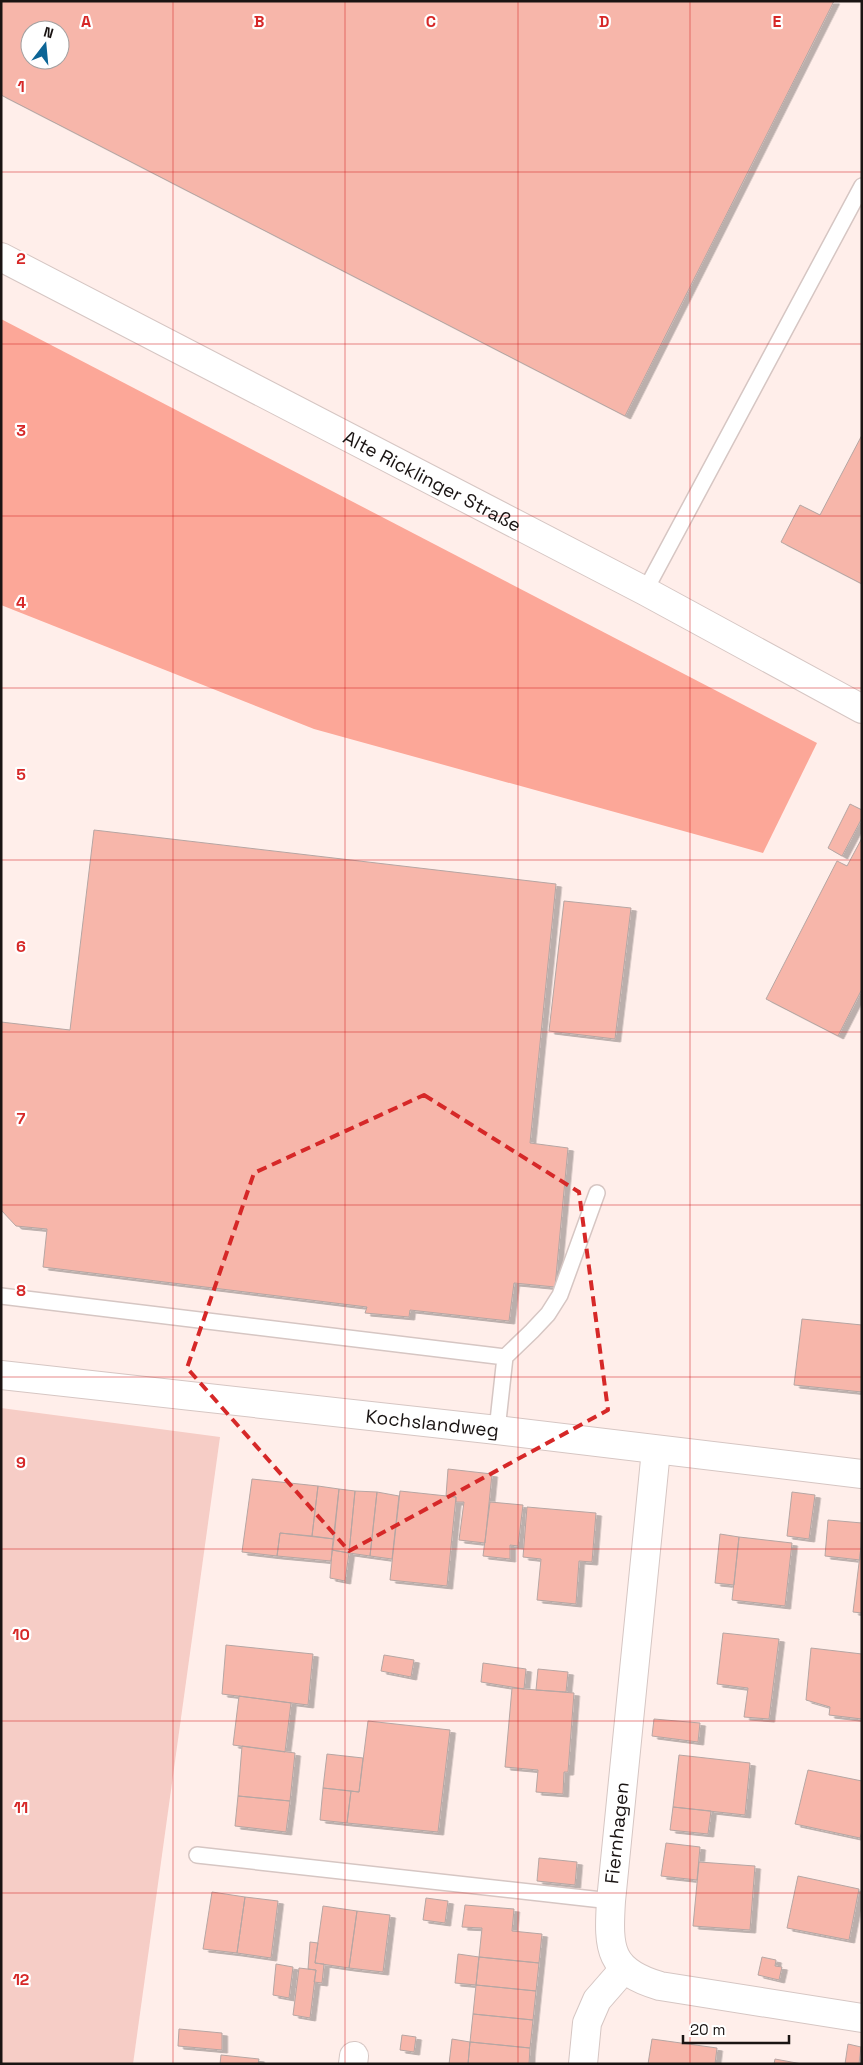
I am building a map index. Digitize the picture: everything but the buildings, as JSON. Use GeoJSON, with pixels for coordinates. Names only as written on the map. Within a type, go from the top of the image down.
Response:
{"type":"FeatureCollection","features":[{"type":"Feature","properties":{"kind":"street","name":"Alte Ricklinger Straße"},"geometry":{"type":"LineString","coordinates":[[1,257],[645,591],[862,708]]}},
{"type":"Feature","properties":{"kind":"street","name":"Kochslandweg"},"geometry":{"type":"LineString","coordinates":[[1,1375],[497,1430],[862,1474]]}},
{"type":"Feature","properties":{"kind":"street","name":"Fiernhagen"},"geometry":{"type":"LineString","coordinates":[[624,1969],[615,1956],[610,1941],[611,1901],[656,1450]]}},
{"type":"Feature","properties":{"kind":"street"},"geometry":{"type":"LineString","coordinates":[[582,2064],[587,2023],[597,2000],[624,1969],[640,1980],[660,1986],[862,2018]]}},
{"type":"Feature","properties":{"kind":"lane"},"geometry":{"type":"LineString","coordinates":[[645,591],[862,186]]}},
{"type":"Feature","properties":{"kind":"lane"},"geometry":{"type":"LineString","coordinates":[[497,1430],[505,1357],[537,1325],[560,1294],[597,1193]]}},
{"type":"Feature","properties":{"kind":"lane"},"geometry":{"type":"LineString","coordinates":[[1,1296],[505,1357]]}},
{"type":"Feature","properties":{"kind":"lane"},"geometry":{"type":"LineString","coordinates":[[197,1856],[611,1901]]}},
{"type":"Feature","properties":{"kind":"highlighted area"},"geometry":{"type":"Polygon","coordinates":[[[424,1095],[579,1192],[608,1410],[349,1551],[187,1368],[254,1173],[424,1095]]]}},
{"type":"Feature","properties":{"kind":"shaded area"},"geometry":{"type":"Polygon","coordinates":[[[1,319],[817,743],[763,853],[314,729],[1,605],[1,319]]]}},
{"type":"Feature","properties":{"kind":"shaded area"},"geometry":{"type":"Polygon","coordinates":[[[1,1408],[220,1437],[133,2064],[1,2064],[1,1408]]]}}]}
